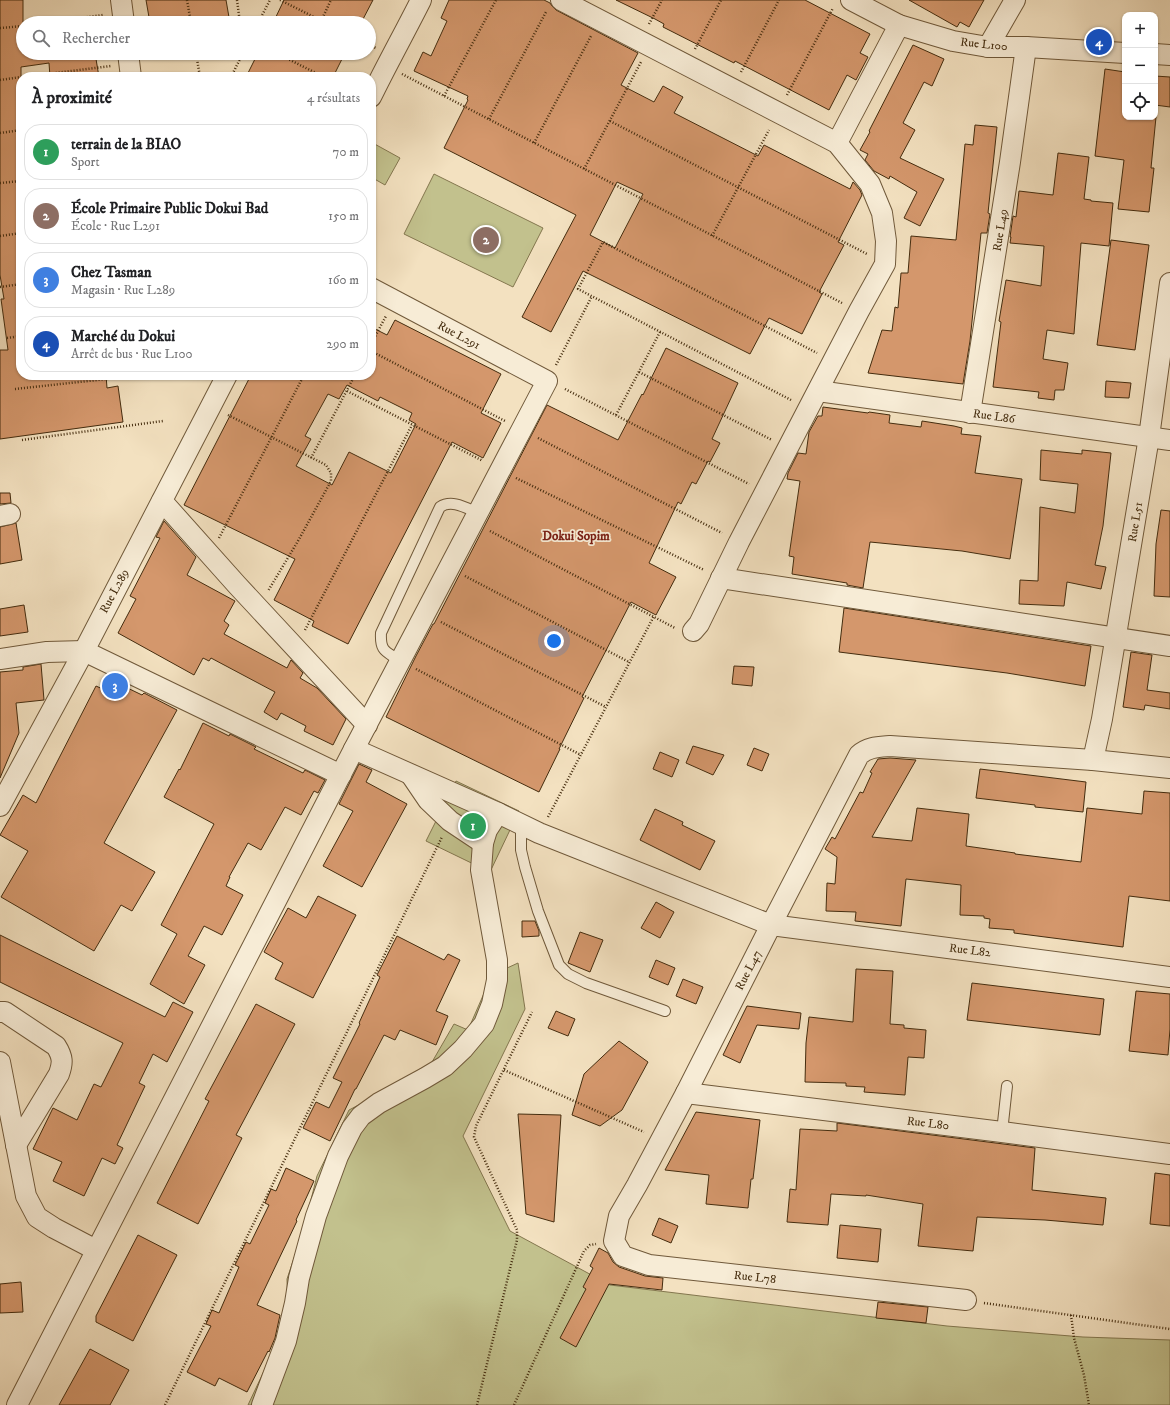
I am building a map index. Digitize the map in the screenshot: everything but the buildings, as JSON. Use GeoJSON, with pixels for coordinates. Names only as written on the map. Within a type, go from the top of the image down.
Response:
{"type":"FeatureCollection","features":[{"type":"Feature","properties":{"kind":"street"},"geometry":{"type":"LineString","coordinates":[[376,87],[421,0]]}},
{"type":"Feature","properties":{"kind":"street","name":"Rue L100"},"geometry":{"type":"LineString","coordinates":[[851,0],[899,25],[953,41],[988,47],[1026,47],[1122,53]]}},
{"type":"Feature","properties":{"kind":"street"},"geometry":{"type":"LineString","coordinates":[[988,47],[1015,0]]}},
{"type":"Feature","properties":{"kind":"street"},"geometry":{"type":"LineString","coordinates":[[555,4],[600,20],[837,143],[870,184],[882,213],[886,241],[885,264],[739,542],[699,624],[693,631]]}},
{"type":"Feature","properties":{"kind":"street"},"geometry":{"type":"LineString","coordinates":[[837,143],[899,25]]}},
{"type":"Feature","properties":{"kind":"street","name":"Rue L49"},"geometry":{"type":"LineString","coordinates":[[970,413],[1010,162],[1026,47]]}},
{"type":"Feature","properties":{"kind":"street"},"geometry":{"type":"LineString","coordinates":[[1158,54],[1170,55]]}},
{"type":"Feature","properties":{"kind":"street","name":"Rue L51"},"geometry":{"type":"LineString","coordinates":[[1093,760],[1102,720],[1149,437],[1170,283]]}},
{"type":"Feature","properties":{"kind":"street","name":"Rue L291"},"geometry":{"type":"LineString","coordinates":[[376,291],[548,381]]}},
{"type":"Feature","properties":{"kind":"street","name":"Rue L289"},"geometry":{"type":"LineString","coordinates":[[0,806],[84,651],[224,380]]}},
{"type":"Feature","properties":{"kind":"street"},"geometry":{"type":"LineString","coordinates":[[17,1405],[354,749],[548,381]]}},
{"type":"Feature","properties":{"kind":"street","name":"Rue L86"},"geometry":{"type":"LineString","coordinates":[[818,391],[1170,440]]}},
{"type":"Feature","properties":{"kind":"street"},"geometry":{"type":"LineString","coordinates":[[162,500],[210,555],[367,725]]}},
{"type":"Feature","properties":{"kind":"street"},"geometry":{"type":"LineString","coordinates":[[722,578],[1170,646]]}},
{"type":"Feature","properties":{"kind":"street"},"geometry":{"type":"LineString","coordinates":[[0,658],[47,652],[84,651],[341,775]]}},
{"type":"Feature","properties":{"kind":"street","name":"Rue L47"},"geometry":{"type":"LineString","coordinates":[[614,1241],[619,1216],[686,1093],[859,755],[865,750],[874,747],[890,746],[1093,760]]}},
{"type":"Feature","properties":{"kind":"street","name":"Rue L82"},"geometry":{"type":"LineString","coordinates":[[354,749],[498,813],[539,833],[771,925],[1170,977]]}},
{"type":"Feature","properties":{"kind":"street"},"geometry":{"type":"LineString","coordinates":[[1093,760],[1170,768]]}},
{"type":"Feature","properties":{"kind":"street"},"geometry":{"type":"LineString","coordinates":[[410,774],[428,800],[450,821],[483,844]]}},
{"type":"Feature","properties":{"kind":"street"},"geometry":{"type":"LineString","coordinates":[[262,1405],[286,1341],[299,1278],[316,1216],[338,1156],[352,1128],[361,1116],[379,1103],[445,1066],[463,1049],[484,1024],[492,1004],[497,980],[497,960],[481,870],[483,844],[487,830],[498,813]]}},
{"type":"Feature","properties":{"kind":"street"},"geometry":{"type":"LineString","coordinates":[[0,1012],[5,1012],[56,1046],[63,1059],[59,1074],[16,1145]]}},
{"type":"Feature","properties":{"kind":"street"},"geometry":{"type":"LineString","coordinates":[[0,1062],[26,1196],[37,1217],[54,1228],[96,1250]]}},
{"type":"Feature","properties":{"kind":"street","name":"Rue L80"},"geometry":{"type":"LineString","coordinates":[[686,1093],[1170,1154]]}},
{"type":"Feature","properties":{"kind":"street","name":"Rue L78"},"geometry":{"type":"LineString","coordinates":[[614,1241],[623,1256],[650,1265],[966,1300]]}},
{"type":"Feature","properties":{"kind":"lane"},"geometry":{"type":"LineString","coordinates":[[400,661],[383,649],[381,643],[382,634],[440,507],[445,503],[451,503],[476,518]]}},
{"type":"Feature","properties":{"kind":"lane"},"geometry":{"type":"LineString","coordinates":[[522,824],[521,850],[525,867],[538,911],[559,965],[568,974],[586,983],[665,1011]]}},
{"type":"Feature","properties":{"kind":"lane"},"geometry":{"type":"LineString","coordinates":[[1002,1132],[1007,1086]]}},
{"type":"Feature","properties":{"kind":"path"},"geometry":{"type":"LineString","coordinates":[[187,0],[190,16]]}},
{"type":"Feature","properties":{"kind":"path"},"geometry":{"type":"LineString","coordinates":[[237,0],[239,16]]}},
{"type":"Feature","properties":{"kind":"path"},"geometry":{"type":"LineString","coordinates":[[262,16],[270,0]]}},
{"type":"Feature","properties":{"kind":"path"},"geometry":{"type":"LineString","coordinates":[[280,0],[311,16]]}},
{"type":"Feature","properties":{"kind":"path"},"geometry":{"type":"LineString","coordinates":[[323,16],[331,0]]}},
{"type":"Feature","properties":{"kind":"path"},"geometry":{"type":"LineString","coordinates":[[444,96],[496,0]]}},
{"type":"Feature","properties":{"kind":"path"},"geometry":{"type":"LineString","coordinates":[[584,169],[610,121],[645,44],[662,0]]}},
{"type":"Feature","properties":{"kind":"path"},"geometry":{"type":"LineString","coordinates":[[687,65],[721,0]]}},
{"type":"Feature","properties":{"kind":"path"},"geometry":{"type":"LineString","coordinates":[[732,89],[779,0]]}},
{"type":"Feature","properties":{"kind":"path"},"geometry":{"type":"LineString","coordinates":[[489,119],[555,4]]}},
{"type":"Feature","properties":{"kind":"path"},"geometry":{"type":"LineString","coordinates":[[94,16],[123,12]]}},
{"type":"Feature","properties":{"kind":"path"},"geometry":{"type":"LineString","coordinates":[[534,143],[600,20]]}},
{"type":"Feature","properties":{"kind":"path"},"geometry":{"type":"LineString","coordinates":[[0,28],[16,27]]}},
{"type":"Feature","properties":{"kind":"path"},"geometry":{"type":"LineString","coordinates":[[197,60],[199,72]]}},
{"type":"Feature","properties":{"kind":"path"},"geometry":{"type":"LineString","coordinates":[[234,72],[240,60]]}},
{"type":"Feature","properties":{"kind":"path"},"geometry":{"type":"LineString","coordinates":[[290,60],[314,72]]}},
{"type":"Feature","properties":{"kind":"path"},"geometry":{"type":"LineString","coordinates":[[64,72],[130,64]]}},
{"type":"Feature","properties":{"kind":"path"},"geometry":{"type":"LineString","coordinates":[[386,66],[859,312]]}},
{"type":"Feature","properties":{"kind":"path"},"geometry":{"type":"LineString","coordinates":[[0,80],[16,78]]}},
{"type":"Feature","properties":{"kind":"path"},"geometry":{"type":"LineString","coordinates":[[610,121],[885,264]]}},
{"type":"Feature","properties":{"kind":"path"},"geometry":{"type":"LineString","coordinates":[[0,133],[16,131]]}},
{"type":"Feature","properties":{"kind":"path"},"geometry":{"type":"LineString","coordinates":[[0,183],[16,181]]}},
{"type":"Feature","properties":{"kind":"path"},"geometry":{"type":"LineString","coordinates":[[0,236],[16,233]]}},
{"type":"Feature","properties":{"kind":"path"},"geometry":{"type":"LineString","coordinates":[[809,409],[578,289],[603,242],[834,361]]}},
{"type":"Feature","properties":{"kind":"path"},"geometry":{"type":"LineString","coordinates":[[0,287],[16,285]]}},
{"type":"Feature","properties":{"kind":"path"},"geometry":{"type":"LineString","coordinates":[[592,296],[548,381],[765,492]]}},
{"type":"Feature","properties":{"kind":"path"},"geometry":{"type":"LineString","coordinates":[[376,335],[394,301]]}},
{"type":"Feature","properties":{"kind":"path"},"geometry":{"type":"LineString","coordinates":[[616,415],[660,332]]}},
{"type":"Feature","properties":{"kind":"path"},"geometry":{"type":"LineString","coordinates":[[8,338],[16,337]]}},
{"type":"Feature","properties":{"kind":"path"},"geometry":{"type":"LineString","coordinates":[[376,354],[739,542]]}},
{"type":"Feature","properties":{"kind":"path"},"geometry":{"type":"LineString","coordinates":[[639,372],[788,449]]}},
{"type":"Feature","properties":{"kind":"path"},"geometry":{"type":"LineString","coordinates":[[15,389],[97,380]]}},
{"type":"Feature","properties":{"kind":"path"},"geometry":{"type":"LineString","coordinates":[[210,555],[301,380]]}},
{"type":"Feature","properties":{"kind":"path"},"geometry":{"type":"LineString","coordinates":[[311,458],[352,380]]}},
{"type":"Feature","properties":{"kind":"path"},"geometry":{"type":"LineString","coordinates":[[347,391],[500,470],[722,578]]}},
{"type":"Feature","properties":{"kind":"path"},"geometry":{"type":"LineString","coordinates":[[211,406],[326,465],[331,473],[331,481],[298,541],[258,607]]}},
{"type":"Feature","properties":{"kind":"path"},"geometry":{"type":"LineString","coordinates":[[22,440],[163,421]]}},
{"type":"Feature","properties":{"kind":"path"},"geometry":{"type":"LineString","coordinates":[[296,648],[412,425]]}},
{"type":"Feature","properties":{"kind":"path"},"geometry":{"type":"LineString","coordinates":[[476,518],[682,632],[693,631]]}},
{"type":"Feature","properties":{"kind":"path"},"geometry":{"type":"LineString","coordinates":[[449,568],[629,662]]}},
{"type":"Feature","properties":{"kind":"path"},"geometry":{"type":"LineString","coordinates":[[425,614],[606,707]]}},
{"type":"Feature","properties":{"kind":"path"},"geometry":{"type":"LineString","coordinates":[[539,833],[654,616]]}},
{"type":"Feature","properties":{"kind":"path"},"geometry":{"type":"LineString","coordinates":[[400,661],[581,755]]}},
{"type":"Feature","properties":{"kind":"path"},"geometry":{"type":"LineString","coordinates":[[165,1405],[450,821]]}},
{"type":"Feature","properties":{"kind":"path"},"geometry":{"type":"LineString","coordinates":[[477,1405],[517,1240],[518,1230],[474,1137],[476,1126],[532,1012]]}},
{"type":"Feature","properties":{"kind":"path"},"geometry":{"type":"LineString","coordinates":[[504,1070],[648,1134]]}},
{"type":"Feature","properties":{"kind":"path"},"geometry":{"type":"LineString","coordinates":[[514,1405],[584,1251],[590,1245],[614,1241]]}},
{"type":"Feature","properties":{"kind":"path"},"geometry":{"type":"LineString","coordinates":[[966,1300],[1170,1329]]}},
{"type":"Feature","properties":{"kind":"path"},"geometry":{"type":"LineString","coordinates":[[1071,1315],[1074,1338],[1084,1376],[1089,1405]]}},
{"type":"Feature","properties":{"kind":"shaded area"},"geometry":{"type":"Polygon","coordinates":[[[376,145],[400,158],[385,185],[376,180],[376,145]]]}},
{"type":"Feature","properties":{"kind":"shaded area"},"geometry":{"type":"Polygon","coordinates":[[[434,174],[543,228],[513,287],[404,234],[434,174]]]}},
{"type":"Feature","properties":{"kind":"shaded area"},"geometry":{"type":"Polygon","coordinates":[[[456,781],[519,811],[490,872],[426,841],[456,781]]]}},
{"type":"Feature","properties":{"kind":"shaded area"},"geometry":{"type":"Polygon","coordinates":[[[518,963],[525,1009],[463,1136],[510,1231],[610,1285],[947,1326],[1083,1337],[1170,1340],[1170,1405],[248,1405],[288,1320],[287,1279],[303,1231],[317,1176],[349,1110],[428,1069],[454,1024],[468,1030],[492,975],[518,963]]]}},
{"type":"Feature","properties":{"kind":"place","name":"Marché du Dokui"},"geometry":{"type":"Point","coordinates":[1099,42]}},
{"type":"Feature","properties":{"kind":"place","name":"École Primaire Public Dokui Bad"},"geometry":{"type":"Point","coordinates":[486,240]}},
{"type":"Feature","properties":{"kind":"place","name":"Chez Tasman"},"geometry":{"type":"Point","coordinates":[115,686]}},
{"type":"Feature","properties":{"kind":"place","name":"terrain de la BIAO"},"geometry":{"type":"Point","coordinates":[473,826]}},
{"type":"Feature","properties":{"kind":"district","name":"Dokui Sopim"},"geometry":{"type":"Point","coordinates":[576,535]}}]}
